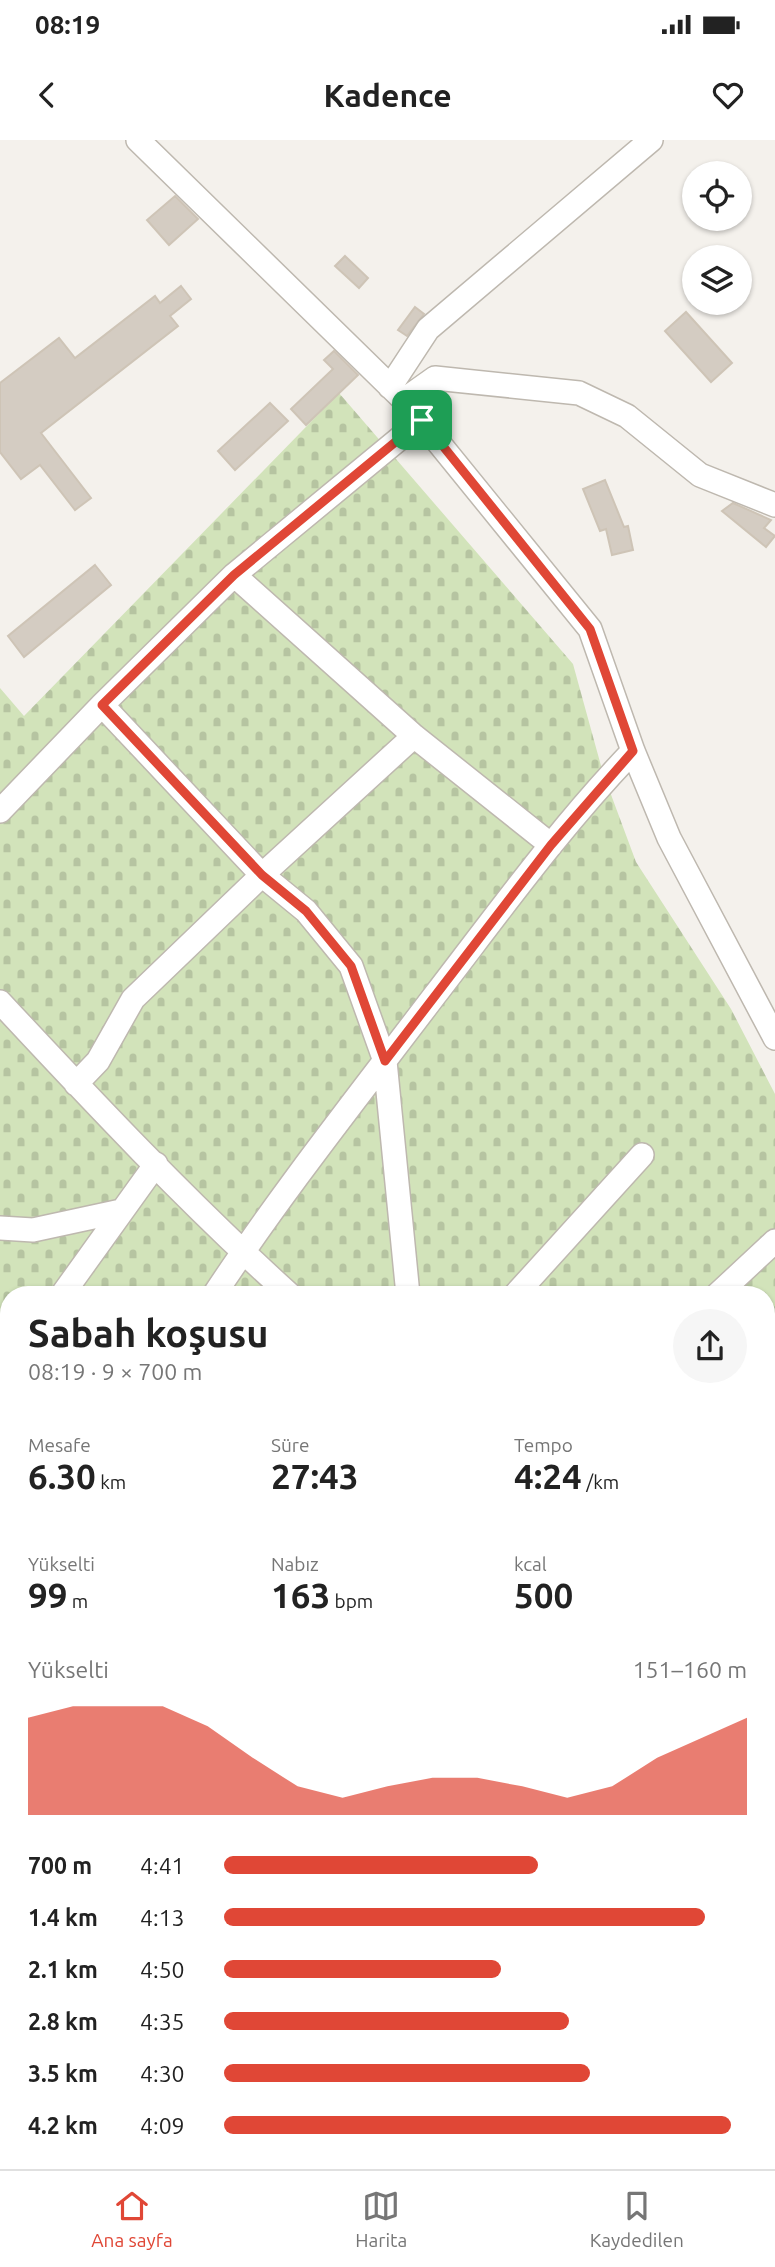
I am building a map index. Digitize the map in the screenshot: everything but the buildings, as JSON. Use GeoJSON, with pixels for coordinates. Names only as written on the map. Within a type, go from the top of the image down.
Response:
{"type":"FeatureCollection","features":[{"type":"Feature","properties":{"kind":"street"},"geometry":{"type":"LineString","coordinates":[[138,140],[422,420],[590,629],[633,751],[669,838],[775,1038]]}},
{"type":"Feature","properties":{"kind":"street"},"geometry":{"type":"LineString","coordinates":[[397,394],[428,329],[651,140]]}},
{"type":"Feature","properties":{"kind":"street"},"geometry":{"type":"LineString","coordinates":[[397,394],[435,378],[579,393],[627,416],[701,475],[775,505]]}},
{"type":"Feature","properties":{"kind":"street"},"geometry":{"type":"LineString","coordinates":[[0,811],[102,705],[234,575],[422,420]]}},
{"type":"Feature","properties":{"kind":"street"},"geometry":{"type":"LineString","coordinates":[[234,575],[414,736],[551,845]]}},
{"type":"Feature","properties":{"kind":"street"},"geometry":{"type":"LineString","coordinates":[[102,705],[262,875],[306,911],[351,966],[385,1061],[407,1286]]}},
{"type":"Feature","properties":{"kind":"street"},"geometry":{"type":"LineString","coordinates":[[76,1084],[98,1061],[133,999],[262,875],[414,736]]}},
{"type":"Feature","properties":{"kind":"street"},"geometry":{"type":"LineString","coordinates":[[220,1286],[242,1252],[385,1061],[551,845],[633,751]]}},
{"type":"Feature","properties":{"kind":"street"},"geometry":{"type":"LineString","coordinates":[[0,1002],[76,1084],[242,1252],[280,1286]]}},
{"type":"Feature","properties":{"kind":"street"},"geometry":{"type":"LineString","coordinates":[[523,1286],[642,1155]]}},
{"type":"Feature","properties":{"kind":"street"},"geometry":{"type":"LineString","coordinates":[[68,1286],[156,1164]]}},
{"type":"Feature","properties":{"kind":"street"},"geometry":{"type":"LineString","coordinates":[[0,1228],[33,1230],[121,1210]]}},
{"type":"Feature","properties":{"kind":"street"},"geometry":{"type":"LineString","coordinates":[[727,1286],[775,1241]]}},
{"type":"Feature","properties":{"kind":"green space"},"geometry":{"type":"Polygon","coordinates":[[[339,393],[573,664],[603,773],[636,862],[731,1009],[775,1094],[775,1286],[0,1286],[0,688],[24,716],[339,393]]]}},
{"type":"Feature","properties":{"kind":"route"},"geometry":{"type":"LineString","coordinates":[[422,420],[590,629],[633,751],[551,845],[385,1061],[351,966],[306,911],[262,875],[102,705],[234,575],[422,420]]}}]}
